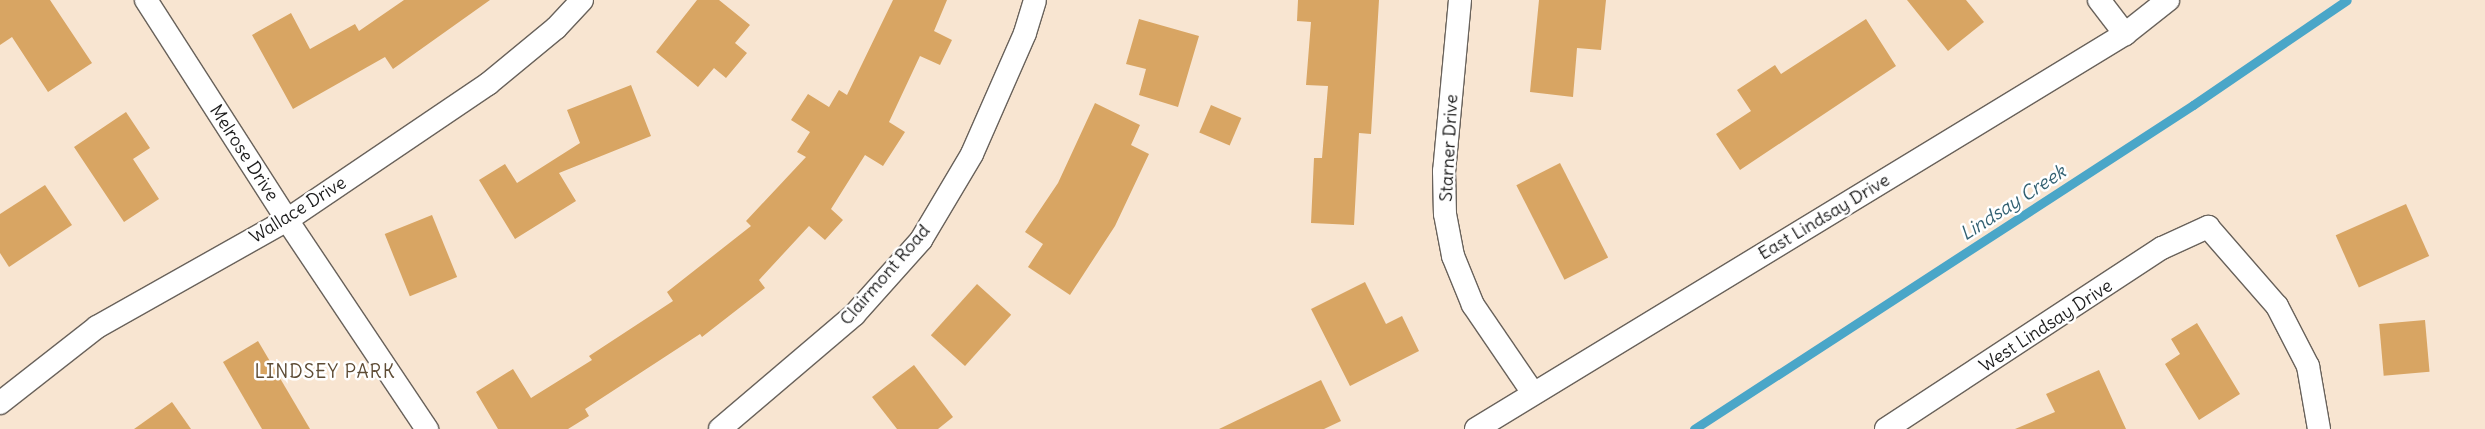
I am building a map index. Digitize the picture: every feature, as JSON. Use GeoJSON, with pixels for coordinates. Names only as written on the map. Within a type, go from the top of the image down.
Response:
{"type":"FeatureCollection","features":[{"type":"Feature","properties":{"kind":"street","name":"Melrose Drive"},"geometry":{"type":"LineString","coordinates":[[146,0],[287,220],[428,429]]}},
{"type":"Feature","properties":{"kind":"street","name":"Wallace Drive"},"geometry":{"type":"LineString","coordinates":[[0,403],[97,327],[287,220],[488,84],[556,28],[582,0]]}},
{"type":"Feature","properties":{"kind":"street","name":"Clairmont Road"},"geometry":{"type":"LineString","coordinates":[[720,429],[854,315],[921,240],[972,154],[1025,33],[1035,0]]}},
{"type":"Feature","properties":{"kind":"street","name":"Starner Drive"},"geometry":{"type":"LineString","coordinates":[[1460,0],[1444,171],[1445,214],[1453,256],[1473,305],[1533,393]]}},
{"type":"Feature","properties":{"kind":"street"},"geometry":{"type":"LineString","coordinates":[[2099,0],[2125,34]]}},
{"type":"Feature","properties":{"kind":"street","name":"East Lindsay Drive"},"geometry":{"type":"LineString","coordinates":[[1476,429],[2125,34],[2168,0]]}},
{"type":"Feature","properties":{"kind":"street","name":"West Lindsay Drive"},"geometry":{"type":"LineString","coordinates":[[1886,429],[2162,248],[2208,227],[2277,306],[2308,366],[2319,429]]}},
{"type":"Feature","properties":{"kind":"building"},"geometry":{"type":"Polygon","coordinates":[[[0,0],[50,0],[92,63],[48,92],[12,37],[0,45],[0,0]]]}},
{"type":"Feature","properties":{"kind":"building"},"geometry":{"type":"Polygon","coordinates":[[[404,0],[490,0],[393,69],[385,57],[293,109],[252,35],[291,13],[310,49],[355,24],[359,31],[404,0]]]}},
{"type":"Feature","properties":{"kind":"building"},"geometry":{"type":"Polygon","coordinates":[[[697,0],[719,0],[750,25],[735,43],[747,53],[726,78],[714,68],[698,87],[656,52],[697,0]]]}},
{"type":"Feature","properties":{"kind":"building"},"geometry":{"type":"Polygon","coordinates":[[[893,0],[947,0],[934,31],[952,40],[940,65],[920,56],[889,122],[905,132],[883,166],[865,155],[831,209],[843,220],[825,240],[809,226],[759,280],[765,288],[702,337],[700,334],[585,409],[589,416],[568,429],[498,429],[476,392],[513,369],[531,398],[592,360],[589,356],[673,301],[667,292],[751,226],[746,221],[806,157],[797,152],[810,132],[791,120],[808,94],[829,107],[839,90],[847,95],[893,0]]]}},
{"type":"Feature","properties":{"kind":"building"},"geometry":{"type":"Polygon","coordinates":[[[1298,0],[1379,0],[1371,134],[1359,133],[1354,225],[1311,223],[1314,158],[1322,158],[1328,86],[1306,85],[1311,22],[1297,21],[1298,0]]]}},
{"type":"Feature","properties":{"kind":"building"},"geometry":{"type":"Polygon","coordinates":[[[1539,0],[1606,0],[1601,50],[1577,48],[1573,97],[1530,92],[1539,0]]]}},
{"type":"Feature","properties":{"kind":"building"},"geometry":{"type":"Polygon","coordinates":[[[1907,0],[1966,0],[1984,22],[1948,51],[1907,0]]]}},
{"type":"Feature","properties":{"kind":"building"},"geometry":{"type":"Polygon","coordinates":[[[1139,19],[1199,36],[1178,107],[1139,95],[1146,69],[1126,64],[1139,19]]]}},
{"type":"Feature","properties":{"kind":"building"},"geometry":{"type":"Polygon","coordinates":[[[1866,19],[1896,66],[1740,170],[1716,134],[1751,111],[1737,90],[1775,65],[1781,74],[1866,19]]]}},
{"type":"Feature","properties":{"kind":"building"},"geometry":{"type":"Polygon","coordinates":[[[631,85],[651,136],[559,173],[576,201],[515,239],[479,180],[505,164],[517,183],[580,143],[567,110],[631,85]]]}},
{"type":"Feature","properties":{"kind":"building"},"geometry":{"type":"Polygon","coordinates":[[[1095,103],[1140,125],[1131,145],[1149,154],[1115,226],[1070,295],[1028,267],[1043,244],[1025,232],[1058,183],[1095,103]]]}},
{"type":"Feature","properties":{"kind":"building"},"geometry":{"type":"Polygon","coordinates":[[[1211,105],[1241,118],[1230,146],[1199,133],[1211,105]]]}},
{"type":"Feature","properties":{"kind":"building"},"geometry":{"type":"Polygon","coordinates":[[[126,112],[150,148],[133,159],[159,199],[124,222],[74,147],[126,112]]]}},
{"type":"Feature","properties":{"kind":"building"},"geometry":{"type":"Polygon","coordinates":[[[1560,163],[1608,257],[1564,280],[1516,185],[1560,163]]]}},
{"type":"Feature","properties":{"kind":"building"},"geometry":{"type":"Polygon","coordinates":[[[45,185],[72,225],[9,267],[0,253],[0,214],[45,185]]]}},
{"type":"Feature","properties":{"kind":"building"},"geometry":{"type":"Polygon","coordinates":[[[2406,204],[2429,256],[2359,287],[2336,235],[2406,204]]]}},
{"type":"Feature","properties":{"kind":"building"},"geometry":{"type":"Polygon","coordinates":[[[432,215],[457,277],[410,296],[385,234],[432,215]]]}},
{"type":"Feature","properties":{"kind":"building"},"geometry":{"type":"Polygon","coordinates":[[[1365,282],[1386,324],[1402,316],[1419,351],[1350,386],[1311,309],[1365,282]]]}},
{"type":"Feature","properties":{"kind":"building"},"geometry":{"type":"Polygon","coordinates":[[[977,284],[1011,315],[965,366],[931,335],[977,284]]]}},
{"type":"Feature","properties":{"kind":"building"},"geometry":{"type":"Polygon","coordinates":[[[2425,320],[2430,372],[2384,376],[2379,324],[2425,320]]]}},
{"type":"Feature","properties":{"kind":"building"},"geometry":{"type":"Polygon","coordinates":[[[2197,323],[2240,394],[2199,420],[2165,364],[2180,354],[2171,339],[2197,323]]]}},
{"type":"Feature","properties":{"kind":"building"},"geometry":{"type":"Polygon","coordinates":[[[258,341],[310,429],[262,429],[223,362],[258,341]]]}},
{"type":"Feature","properties":{"kind":"building"},"geometry":{"type":"Polygon","coordinates":[[[914,365],[953,417],[938,429],[897,429],[872,397],[914,365]]]}},
{"type":"Feature","properties":{"kind":"building"},"geometry":{"type":"Polygon","coordinates":[[[2099,370],[2126,429],[2015,429],[2055,412],[2046,394],[2099,370]]]}},
{"type":"Feature","properties":{"kind":"building"},"geometry":{"type":"Polygon","coordinates":[[[1321,380],[1341,421],[1324,429],[1219,429],[1321,380]]]}},
{"type":"Feature","properties":{"kind":"building"},"geometry":{"type":"Polygon","coordinates":[[[172,402],[191,429],[134,429],[172,402]]]}},
{"type":"Feature","properties":{"kind":"waterway","name":"Lindsay Creek"},"geometry":{"type":"LineString","coordinates":[[1694,429],[2193,105],[2347,0]]}},
{"type":"Feature","properties":{"kind":"district","name":"LINDSEY PARK"},"geometry":{"type":"Point","coordinates":[325,372]}}]}
